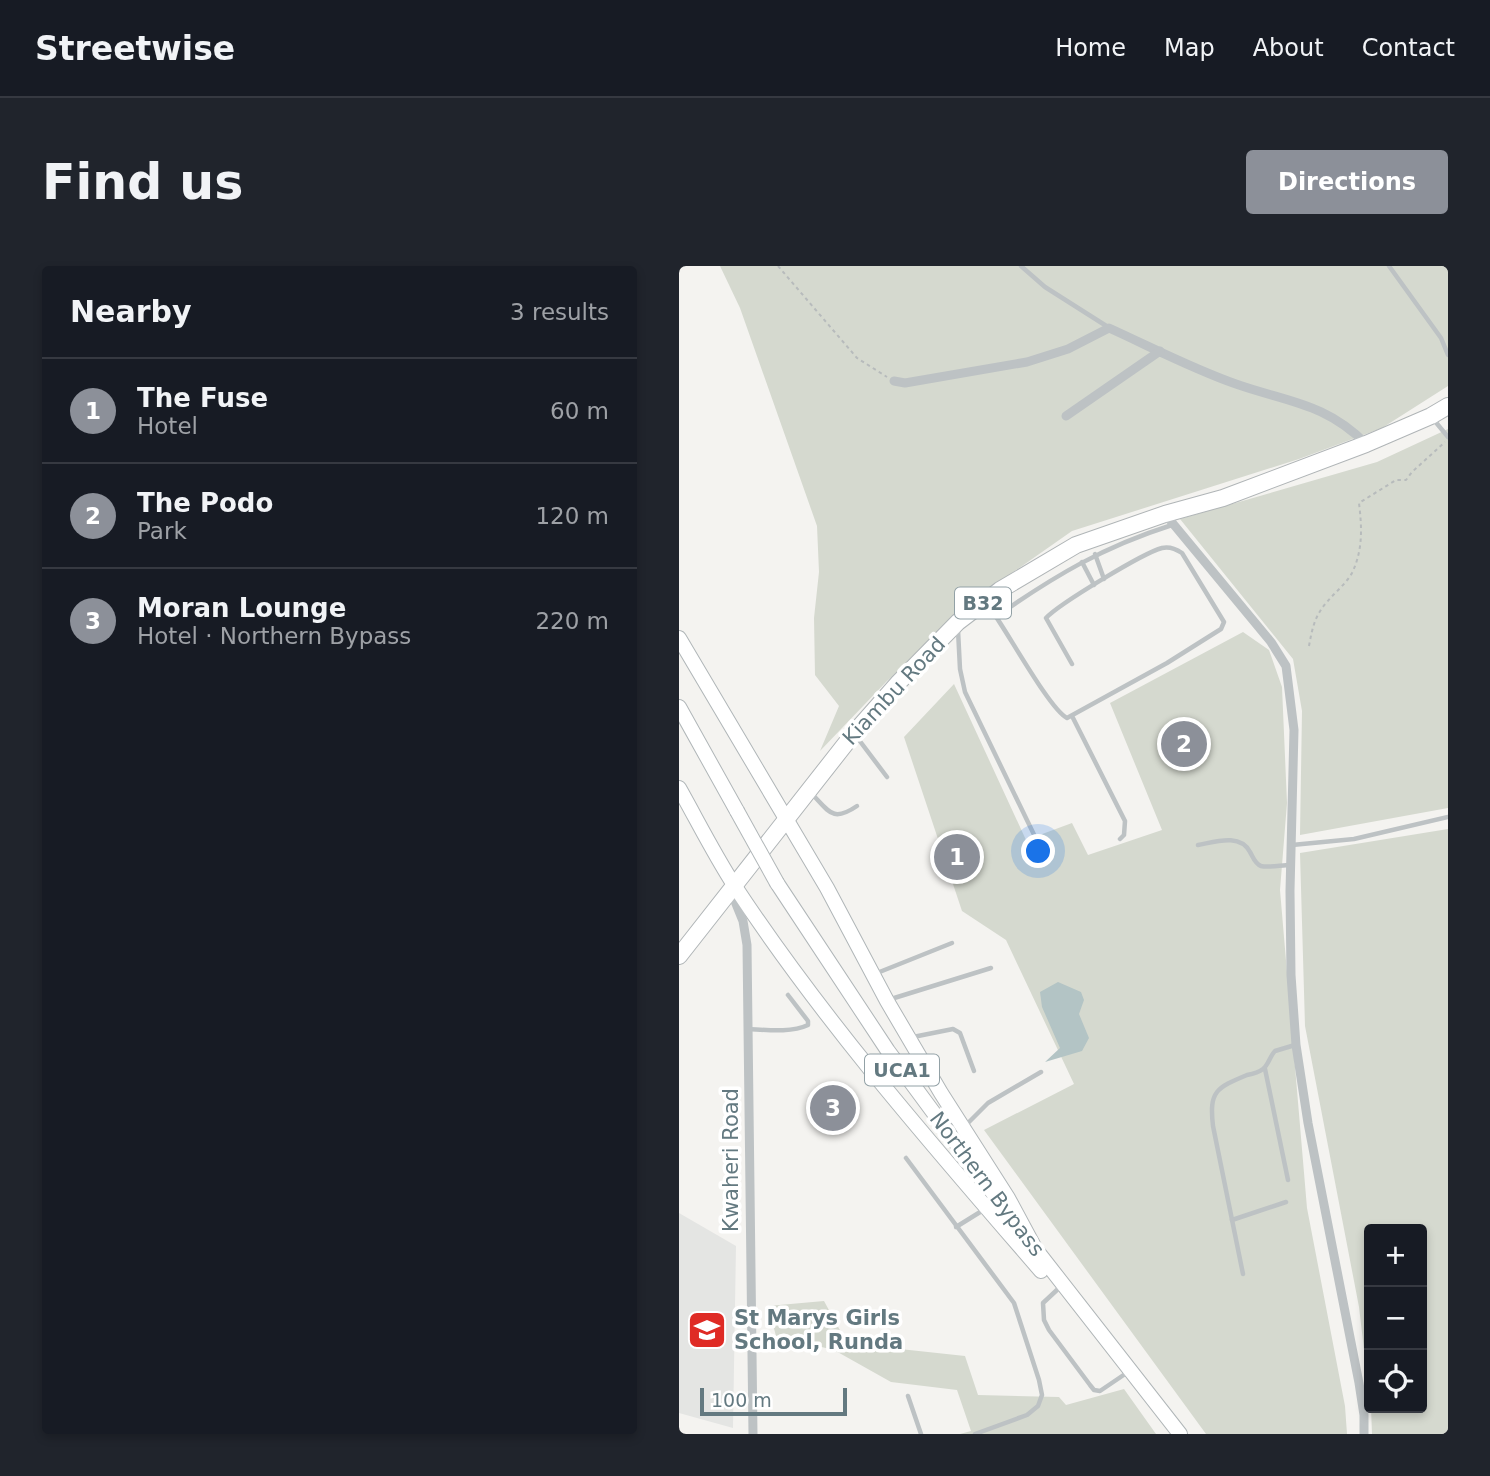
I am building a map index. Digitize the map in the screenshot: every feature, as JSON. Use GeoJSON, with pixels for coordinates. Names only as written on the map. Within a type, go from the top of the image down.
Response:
{"type":"FeatureCollection","features":[{"type":"Feature","properties":{"kind":"highway","name":"Kiambu Road"},"geometry":{"type":"LineString","coordinates":[[1411,423],[1426,408],[1448,395]]}},
{"type":"Feature","properties":{"kind":"highway","name":"Kiambu Road"},"geometry":{"type":"LineString","coordinates":[[679,956],[854,733],[958,622],[985,601],[1076,545],[1169,519],[1366,444],[1448,406]]}},
{"type":"Feature","properties":{"kind":"main road"},"geometry":{"type":"LineString","coordinates":[[679,638],[827,888],[908,1038],[1008,1198],[1036,1250]]}},
{"type":"Feature","properties":{"kind":"main road","name":"Northern Bypass"},"geometry":{"type":"LineString","coordinates":[[679,707],[778,883],[832,969],[896,1062],[1036,1250],[1180,1434]]}},
{"type":"Feature","properties":{"kind":"main road"},"geometry":{"type":"LineString","coordinates":[[679,788],[732,886],[800,978],[871,1069],[987,1208],[1058,1289],[1094,1324]]}},
{"type":"Feature","properties":{"kind":"street"},"geometry":{"type":"LineString","coordinates":[[894,381],[905,383],[1027,362],[1068,349],[1109,328],[1235,384],[1316,407],[1351,428],[1366,444]]}},
{"type":"Feature","properties":{"kind":"street"},"geometry":{"type":"LineString","coordinates":[[1066,416],[1160,351]]}},
{"type":"Feature","properties":{"kind":"street"},"geometry":{"type":"LineString","coordinates":[[1169,519],[1271,642],[1286,666],[1294,730],[1291,975],[1296,1045],[1308,1123],[1359,1382],[1364,1434]]}},
{"type":"Feature","properties":{"kind":"street","name":"Kwaheri Road"},"geometry":{"type":"LineString","coordinates":[[732,886],[747,945],[753,1434]]}},
{"type":"Feature","properties":{"kind":"lane"},"geometry":{"type":"LineString","coordinates":[[1021,266],[1045,287],[1109,328]]}},
{"type":"Feature","properties":{"kind":"lane"},"geometry":{"type":"LineString","coordinates":[[1389,266],[1441,338],[1448,355]]}},
{"type":"Feature","properties":{"kind":"lane"},"geometry":{"type":"LineString","coordinates":[[1431,416],[1448,438]]}},
{"type":"Feature","properties":{"kind":"lane"},"geometry":{"type":"LineString","coordinates":[[997,616],[1040,586],[1095,554],[1169,519]]}},
{"type":"Feature","properties":{"kind":"lane"},"geometry":{"type":"LineString","coordinates":[[985,601],[1052,705],[1067,718],[1167,663],[1223,627],[1224,622],[1182,553],[1175,548],[1160,548],[1094,585],[1046,618],[1072,664]]}},
{"type":"Feature","properties":{"kind":"lane"},"geometry":{"type":"LineString","coordinates":[[1095,554],[1104,579]]}},
{"type":"Feature","properties":{"kind":"lane"},"geometry":{"type":"LineString","coordinates":[[1082,562],[1094,585]]}},
{"type":"Feature","properties":{"kind":"lane"},"geometry":{"type":"LineString","coordinates":[[958,622],[959,659],[965,692],[1039,845]]}},
{"type":"Feature","properties":{"kind":"lane"},"geometry":{"type":"LineString","coordinates":[[1072,716],[1125,821],[1120,839]]}},
{"type":"Feature","properties":{"kind":"lane"},"geometry":{"type":"LineString","coordinates":[[854,733],[887,777]]}},
{"type":"Feature","properties":{"kind":"lane"},"geometry":{"type":"LineString","coordinates":[[809,790],[832,814],[840,816],[857,806]]}},
{"type":"Feature","properties":{"kind":"lane"},"geometry":{"type":"LineString","coordinates":[[1291,845],[1355,839],[1448,817]]}},
{"type":"Feature","properties":{"kind":"lane"},"geometry":{"type":"LineString","coordinates":[[1198,845],[1231,840],[1241,842],[1247,845],[1256,863],[1261,866],[1291,865]]}},
{"type":"Feature","properties":{"kind":"lane"},"geometry":{"type":"LineString","coordinates":[[873,975],[952,943]]}},
{"type":"Feature","properties":{"kind":"lane"},"geometry":{"type":"LineString","coordinates":[[887,1001],[991,968]]}},
{"type":"Feature","properties":{"kind":"lane"},"geometry":{"type":"LineString","coordinates":[[748,1029],[774,1030],[808,1025],[808,1021],[788,995]]}},
{"type":"Feature","properties":{"kind":"lane"},"geometry":{"type":"LineString","coordinates":[[908,1038],[956,1030],[960,1033],[974,1071]]}},
{"type":"Feature","properties":{"kind":"lane"},"geometry":{"type":"LineString","coordinates":[[1243,1274],[1213,1126],[1213,1095],[1227,1083],[1265,1069],[1275,1051],[1296,1045]]}},
{"type":"Feature","properties":{"kind":"lane"},"geometry":{"type":"LineString","coordinates":[[1265,1069],[1288,1180]]}},
{"type":"Feature","properties":{"kind":"lane"},"geometry":{"type":"LineString","coordinates":[[964,1128],[988,1104],[1041,1072]]}},
{"type":"Feature","properties":{"kind":"lane"},"geometry":{"type":"LineString","coordinates":[[906,1158],[1014,1303],[1039,1380],[1042,1395],[1038,1406],[1027,1415],[975,1434]]}},
{"type":"Feature","properties":{"kind":"lane"},"geometry":{"type":"LineString","coordinates":[[1232,1220],[1286,1202]]}},
{"type":"Feature","properties":{"kind":"lane"},"geometry":{"type":"LineString","coordinates":[[956,1227],[987,1208]]}},
{"type":"Feature","properties":{"kind":"lane"},"geometry":{"type":"LineString","coordinates":[[1058,1289],[1043,1303],[1044,1320],[1094,1390],[1107,1388],[1131,1370]]}},
{"type":"Feature","properties":{"kind":"lane"},"geometry":{"type":"LineString","coordinates":[[908,1396],[921,1434]]}},
{"type":"Feature","properties":{"kind":"path"},"geometry":{"type":"LineString","coordinates":[[778,266],[857,358],[894,381]]}},
{"type":"Feature","properties":{"kind":"path"},"geometry":{"type":"LineString","coordinates":[[1309,646],[1313,622],[1320,610],[1351,575],[1359,557],[1362,532],[1359,503],[1396,480],[1406,480],[1448,438]]}},
{"type":"Feature","properties":{"kind":"shaded area"},"geometry":{"type":"Polygon","coordinates":[[[720,266],[1448,266],[1448,386],[1382,428],[1299,459],[1072,531],[1012,573],[887,681],[820,751],[839,706],[815,675],[814,618],[819,572],[817,526],[740,308],[720,266]]]}},
{"type":"Feature","properties":{"kind":"shaded area"},"geometry":{"type":"Polygon","coordinates":[[[1448,429],[1448,808],[1300,835],[1302,711],[1293,659],[1180,519],[1377,462],[1448,429]]]}},
{"type":"Feature","properties":{"kind":"shaded area"},"geometry":{"type":"Polygon","coordinates":[[[1243,632],[1269,650],[1282,687],[1287,803],[1280,890],[1307,1208],[1345,1406],[1347,1434],[1206,1434],[984,1130],[1074,1084],[1006,940],[962,911],[904,737],[954,684],[1026,840],[1072,823],[1088,855],[1162,830],[1110,703],[1243,632]]]}},
{"type":"Feature","properties":{"kind":"shaded area"},"geometry":{"type":"Polygon","coordinates":[[[1448,829],[1448,1434],[1372,1434],[1371,1413],[1427,1413],[1427,1224],[1364,1224],[1364,1350],[1359,1307],[1305,1026],[1300,853],[1448,829]]]}},
{"type":"Feature","properties":{"kind":"shaded area"},"geometry":{"type":"Polygon","coordinates":[[[1058,982],[1081,992],[1084,1000],[1079,1014],[1089,1038],[1082,1051],[1045,1062],[1060,1048],[1042,1007],[1040,992],[1058,982]]]}},
{"type":"Feature","properties":{"kind":"shaded area","name":"St Marys Girls School, Runda"},"geometry":{"type":"Polygon","coordinates":[[[679,1213],[736,1246],[733,1428],[679,1413],[679,1213]]]}},
{"type":"Feature","properties":{"kind":"shaded area"},"geometry":{"type":"Polygon","coordinates":[[[824,1301],[842,1334],[900,1349],[965,1356],[978,1395],[1059,1397],[1066,1405],[1124,1389],[1156,1434],[960,1434],[971,1431],[957,1390],[891,1382],[834,1350],[776,1336],[768,1306],[824,1301]]]}},
{"type":"Feature","properties":{"kind":"place","name":"The Podo"},"geometry":{"type":"Point","coordinates":[1184,744]}},
{"type":"Feature","properties":{"kind":"place","name":"The Fuse"},"geometry":{"type":"Point","coordinates":[957,857]}},
{"type":"Feature","properties":{"kind":"place","name":"Moran Lounge"},"geometry":{"type":"Point","coordinates":[833,1108]}},
{"type":"Feature","properties":{"kind":"place","name":"St Marys Girls School, Runda"},"geometry":{"type":"Point","coordinates":[707,1330]}}]}
